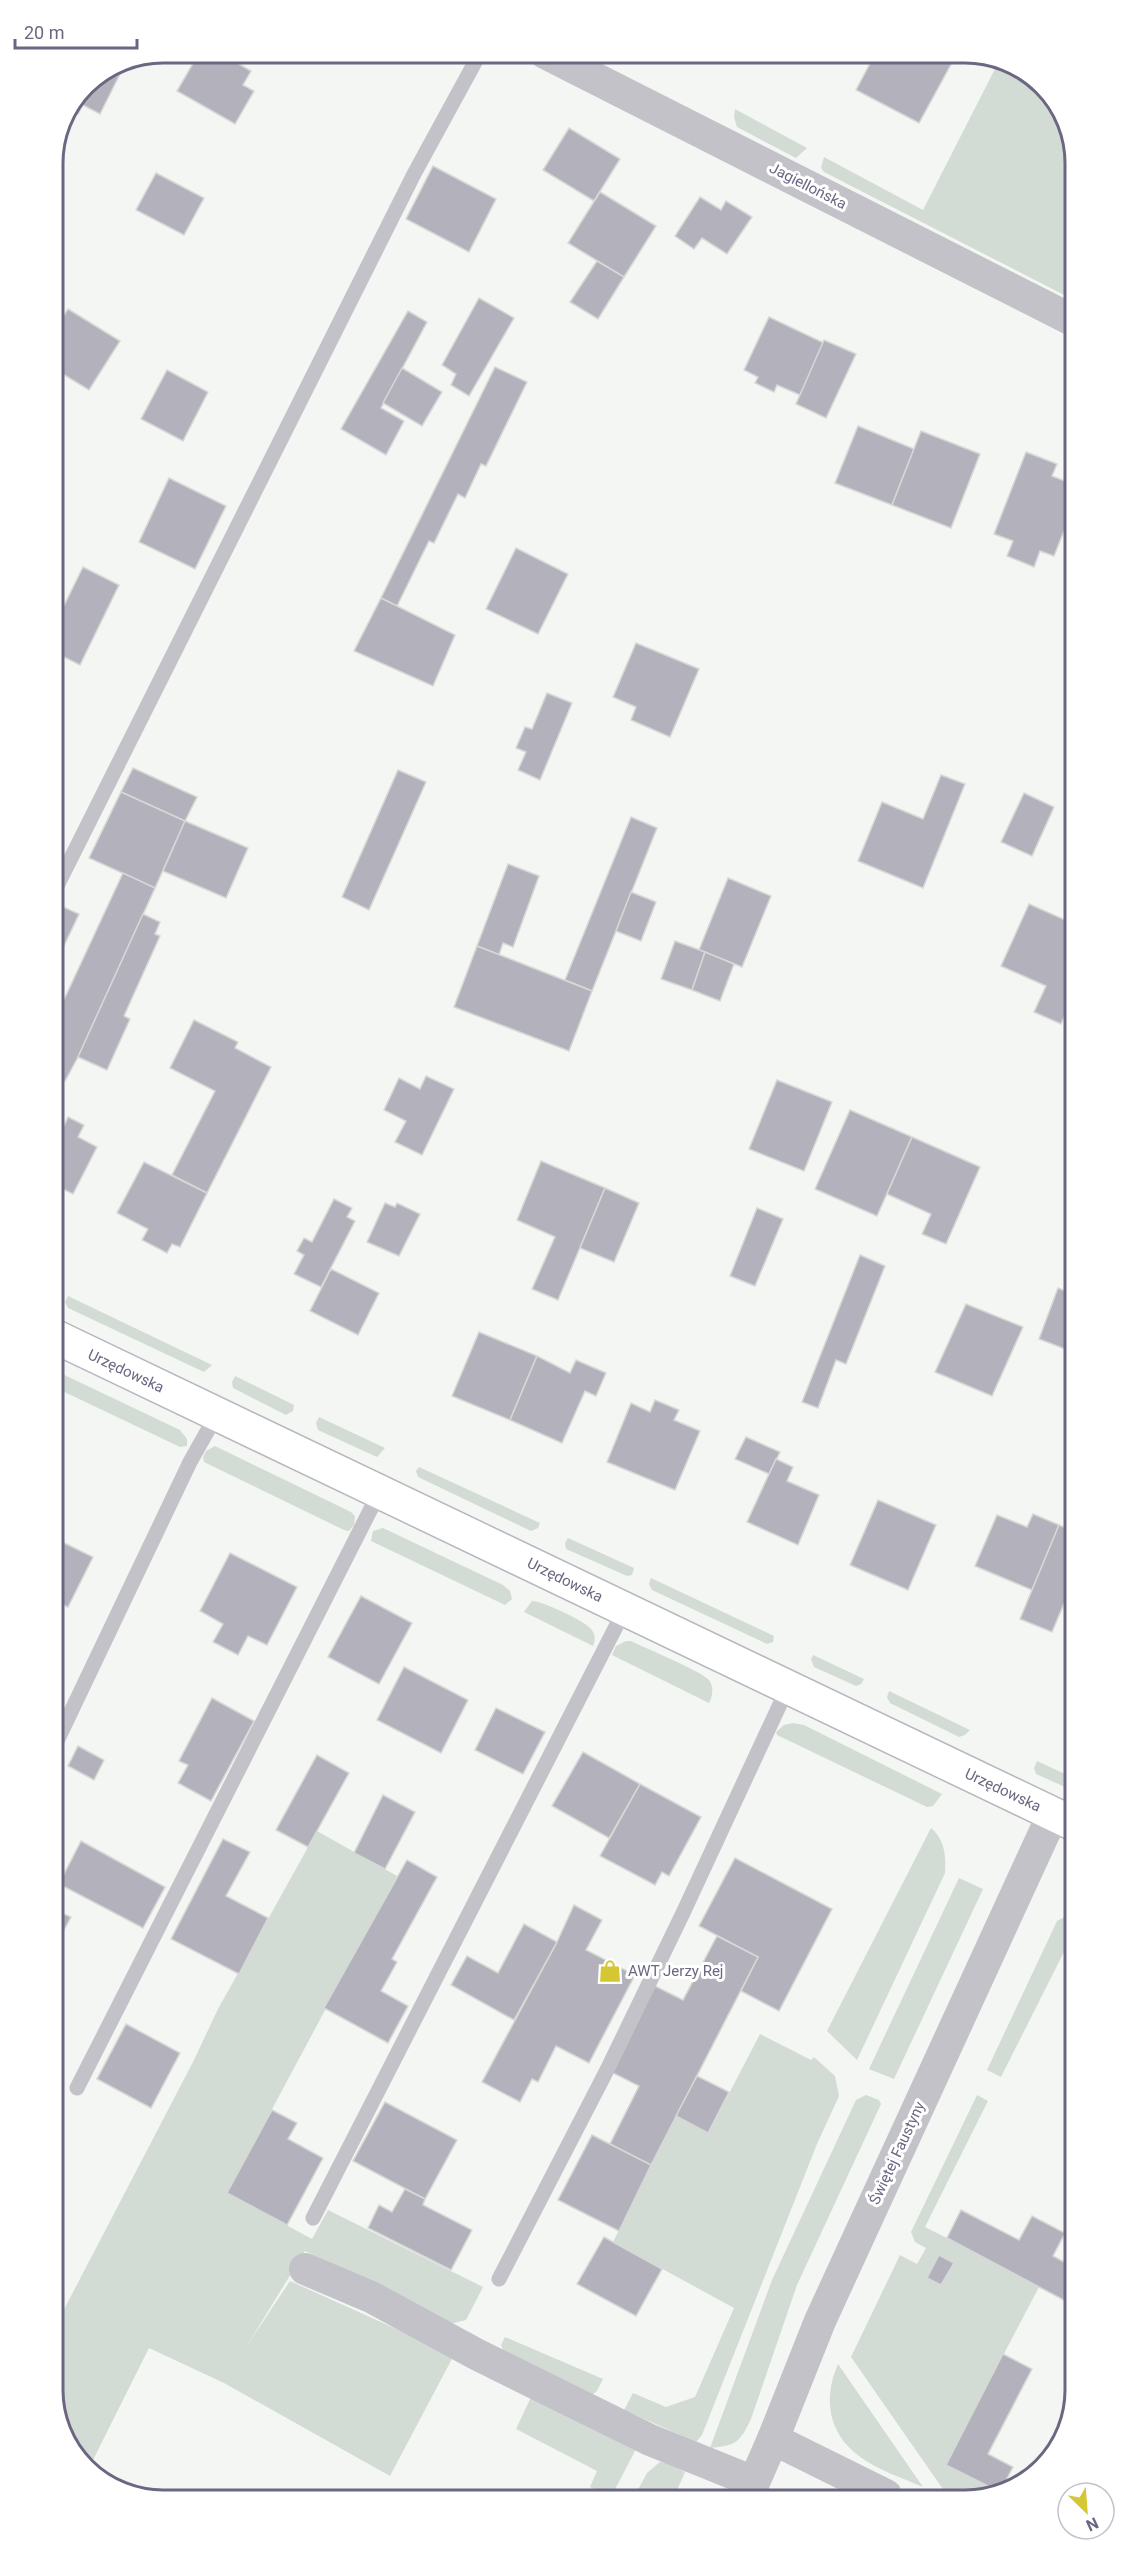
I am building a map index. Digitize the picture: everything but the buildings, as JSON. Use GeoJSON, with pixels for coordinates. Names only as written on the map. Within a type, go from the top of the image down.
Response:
{"type":"FeatureCollection","features":[{"type":"Feature","properties":{"kind":"street","name":"Jagiellońska"},"geometry":{"type":"LineString","coordinates":[[566,63],[1065,316]]}},
{"type":"Feature","properties":{"kind":"street","name":"Urzędowska"},"geometry":{"type":"LineString","coordinates":[[63,1340],[1064,1819]]}},
{"type":"Feature","properties":{"kind":"street","name":"Świętej Faustyny"},"geometry":{"type":"LineString","coordinates":[[751,2489],[774,2439],[820,2321],[1064,1819]]}},
{"type":"Feature","properties":{"kind":"street"},"geometry":{"type":"LineString","coordinates":[[305,2269],[371,2297],[476,2354],[751,2489]]}},
{"type":"Feature","properties":{"kind":"street"},"geometry":{"type":"LineString","coordinates":[[774,2439],[876,2490]]}},
{"type":"Feature","properties":{"kind":"lane"},"geometry":{"type":"LineString","coordinates":[[63,874],[414,174],[475,63]]}},
{"type":"Feature","properties":{"kind":"lane"},"geometry":{"type":"LineString","coordinates":[[63,1728],[190,1462],[216,1414]]}},
{"type":"Feature","properties":{"kind":"lane"},"geometry":{"type":"LineString","coordinates":[[77,2088],[380,1491]]}},
{"type":"Feature","properties":{"kind":"lane"},"geometry":{"type":"LineString","coordinates":[[313,2218],[626,1609]]}},
{"type":"Feature","properties":{"kind":"lane"},"geometry":{"type":"LineString","coordinates":[[499,2279],[602,2079],[683,1913],[788,1687]]}},
{"type":"Feature","properties":{"kind":"shaded area"},"geometry":{"type":"Polygon","coordinates":[[[995,69],[1015,76],[1040,97],[1048,108],[1060,131],[1063,144],[1065,295],[824,172],[821,168],[824,157],[923,210],[995,69]]]}},
{"type":"Feature","properties":{"kind":"shaded area"},"geometry":{"type":"Polygon","coordinates":[[[735,109],[807,148],[796,158],[737,127],[734,117],[735,109]]]}},
{"type":"Feature","properties":{"kind":"shaded area"},"geometry":{"type":"Polygon","coordinates":[[[68,1296],[212,1365],[204,1372],[68,1308],[65,1302],[68,1296]]]}},
{"type":"Feature","properties":{"kind":"shaded area"},"geometry":{"type":"Polygon","coordinates":[[[63,1374],[180,1430],[187,1439],[187,1446],[180,1447],[63,1391],[63,1374]]]}},
{"type":"Feature","properties":{"kind":"shaded area"},"geometry":{"type":"Polygon","coordinates":[[[235,1376],[294,1405],[293,1411],[286,1415],[233,1388],[232,1382],[235,1376]]]}},
{"type":"Feature","properties":{"kind":"shaded area"},"geometry":{"type":"Polygon","coordinates":[[[319,1417],[385,1448],[377,1457],[318,1430],[316,1423],[319,1417]]]}},
{"type":"Feature","properties":{"kind":"shaded area"},"geometry":{"type":"Polygon","coordinates":[[[215,1446],[351,1512],[355,1516],[354,1525],[349,1531],[344,1530],[204,1462],[203,1457],[206,1451],[215,1446]]]}},
{"type":"Feature","properties":{"kind":"shaded area"},"geometry":{"type":"Polygon","coordinates":[[[419,1467],[540,1523],[538,1528],[531,1531],[418,1477],[416,1471],[419,1467]]]}},
{"type":"Feature","properties":{"kind":"shaded area"},"geometry":{"type":"Polygon","coordinates":[[[383,1528],[503,1585],[510,1591],[512,1599],[505,1605],[371,1541],[373,1531],[383,1528]]]}},
{"type":"Feature","properties":{"kind":"shaded area"},"geometry":{"type":"Polygon","coordinates":[[[568,1538],[634,1568],[632,1575],[627,1576],[566,1549],[565,1543],[568,1538]]]}},
{"type":"Feature","properties":{"kind":"shaded area"},"geometry":{"type":"Polygon","coordinates":[[[651,1578],[774,1636],[773,1642],[767,1644],[652,1590],[649,1584],[651,1578]]]}},
{"type":"Feature","properties":{"kind":"shaded area"},"geometry":{"type":"Polygon","coordinates":[[[532,1601],[553,1607],[586,1625],[594,1634],[593,1646],[524,1612],[532,1601]]]}},
{"type":"Feature","properties":{"kind":"shaded area"},"geometry":{"type":"Polygon","coordinates":[[[631,1641],[684,1665],[709,1680],[712,1694],[709,1703],[612,1655],[616,1646],[631,1641]]]}},
{"type":"Feature","properties":{"kind":"shaded area"},"geometry":{"type":"Polygon","coordinates":[[[813,1655],[864,1679],[856,1686],[814,1667],[811,1659],[813,1655]]]}},
{"type":"Feature","properties":{"kind":"shaded area"},"geometry":{"type":"Polygon","coordinates":[[[889,1691],[970,1730],[959,1737],[890,1703],[887,1697],[889,1691]]]}},
{"type":"Feature","properties":{"kind":"shaded area"},"geometry":{"type":"Polygon","coordinates":[[[793,1723],[804,1725],[942,1794],[933,1806],[927,1807],[777,1735],[776,1732],[784,1725],[793,1723]]]}},
{"type":"Feature","properties":{"kind":"shaded area"},"geometry":{"type":"Polygon","coordinates":[[[1037,1761],[1065,1774],[1065,1787],[1036,1774],[1034,1768],[1037,1761]]]}},
{"type":"Feature","properties":{"kind":"shaded area"},"geometry":{"type":"Polygon","coordinates":[[[931,1828],[944,1849],[945,1873],[857,2060],[827,2031],[931,1828]]]}},
{"type":"Feature","properties":{"kind":"shaded area"},"geometry":{"type":"Polygon","coordinates":[[[317,1831],[397,1876],[227,2193],[312,2239],[328,2210],[483,2287],[466,2320],[450,2324],[305,2251],[248,2344],[290,2281],[454,2355],[390,2476],[224,2383],[149,2348],[92,2461],[73,2434],[68,2422],[63,2390],[63,2311],[193,2062],[218,2009],[317,1831]]]}},
{"type":"Feature","properties":{"kind":"shaded area"},"geometry":{"type":"Polygon","coordinates":[[[959,1878],[983,1889],[894,2079],[869,2069],[959,1878]]]}},
{"type":"Feature","properties":{"kind":"shaded area"},"geometry":{"type":"Polygon","coordinates":[[[1065,1917],[1065,1950],[1001,2077],[987,2070],[1057,1921],[1065,1917]]]}},
{"type":"Feature","properties":{"kind":"shaded area"},"geometry":{"type":"Polygon","coordinates":[[[760,2034],[811,2060],[814,2057],[835,2076],[839,2096],[817,2144],[702,2435],[696,2442],[624,2410],[633,2393],[666,2407],[695,2397],[734,2308],[613,2242],[676,2116],[709,2132],[760,2034]]]}},
{"type":"Feature","properties":{"kind":"shaded area"},"geometry":{"type":"Polygon","coordinates":[[[866,2095],[879,2100],[881,2104],[797,2285],[751,2419],[744,2433],[736,2441],[726,2446],[710,2448],[772,2280],[856,2100],[866,2095]]]}},
{"type":"Feature","properties":{"kind":"shaded area"},"geometry":{"type":"Polygon","coordinates":[[[977,2095],[988,2101],[925,2227],[1040,2285],[946,2464],[990,2487],[944,2490],[851,2357],[900,2255],[917,2264],[926,2248],[915,2242],[911,2232],[977,2095]]]}},
{"type":"Feature","properties":{"kind":"shaded area"},"geometry":{"type":"Polygon","coordinates":[[[505,2337],[603,2379],[597,2391],[592,2395],[506,2357],[501,2345],[505,2337]]]}},
{"type":"Feature","properties":{"kind":"shaded area"},"geometry":{"type":"Polygon","coordinates":[[[838,2364],[923,2487],[866,2461],[841,2437],[831,2414],[830,2402],[833,2377],[838,2364]]]}},
{"type":"Feature","properties":{"kind":"shaded area"},"geometry":{"type":"Polygon","coordinates":[[[532,2395],[631,2442],[635,2451],[615,2490],[596,2490],[590,2487],[597,2471],[516,2429],[532,2395]]]}},
{"type":"Feature","properties":{"kind":"shaded area"},"geometry":{"type":"Polygon","coordinates":[[[660,2462],[668,2463],[685,2472],[677,2490],[638,2490],[647,2473],[660,2462]]]}},
{"type":"Feature","properties":{"kind":"place","name":"AWT Jerzy Rej"},"geometry":{"type":"Point","coordinates":[610,1971]}}]}
